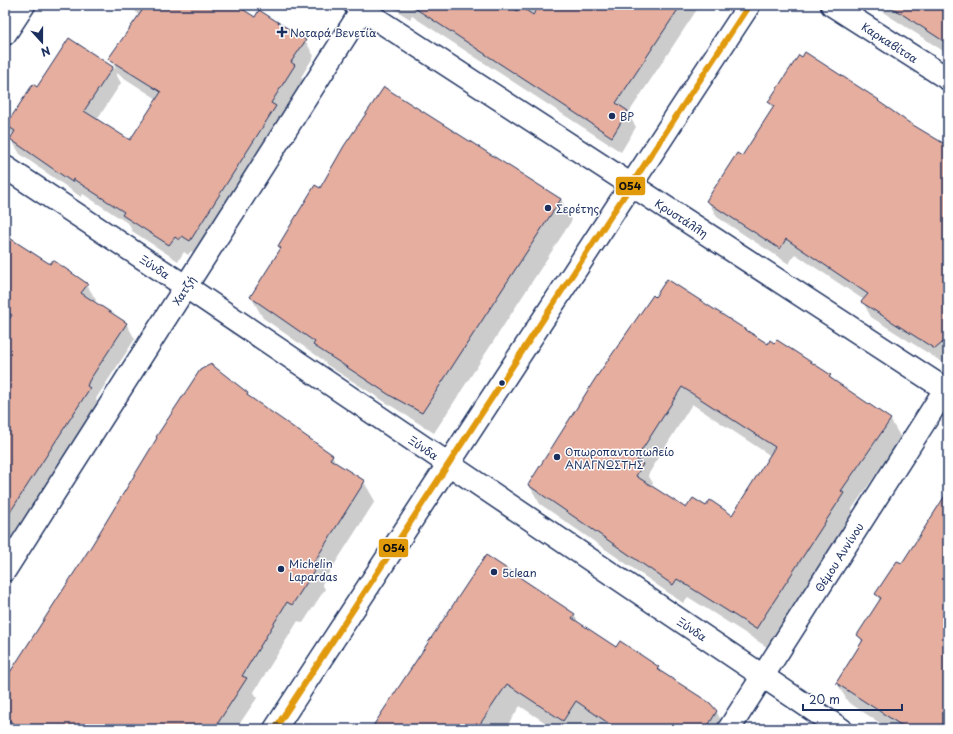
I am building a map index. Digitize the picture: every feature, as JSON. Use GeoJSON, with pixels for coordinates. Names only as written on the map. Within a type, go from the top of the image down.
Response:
{"type":"FeatureCollection","features":[{"type":"Feature","properties":{"kind":"street"},"geometry":{"type":"LineString","coordinates":[[5,34],[24,5]]}},
{"type":"Feature","properties":{"kind":"street"},"geometry":{"type":"LineString","coordinates":[[275,729],[749,5]]}},
{"type":"Feature","properties":{"kind":"street","name":"Καρκαβίτσα"},"geometry":{"type":"LineString","coordinates":[[832,5],[948,79]]}},
{"type":"Feature","properties":{"kind":"street","name":"Κρυστάλλη"},"geometry":{"type":"LineString","coordinates":[[359,7],[947,389]]}},
{"type":"Feature","properties":{"kind":"street","name":"Χατζή"},"geometry":{"type":"LineString","coordinates":[[5,570],[185,286],[359,7]]}},
{"type":"Feature","properties":{"kind":"street","name":"Ξύνδα"},"geometry":{"type":"LineString","coordinates":[[5,167],[449,463],[841,729]]}},
{"type":"Feature","properties":{"kind":"street","name":"Θέμου Αννίνου"},"geometry":{"type":"LineString","coordinates":[[729,729],[947,389]]}},
{"type":"Feature","properties":{"kind":"building"},"geometry":{"type":"Polygon","coordinates":[[[146,5],[236,5],[255,17],[259,10],[306,40],[291,62],[295,65],[271,103],[276,106],[190,241],[182,236],[179,240],[175,237],[169,245],[122,215],[124,212],[73,179],[72,182],[10,139],[15,131],[6,125],[33,84],[37,87],[69,38],[113,67],[84,111],[130,140],[161,92],[108,59],[146,5]]]}},
{"type":"Feature","properties":{"kind":"building"},"geometry":{"type":"Polygon","coordinates":[[[410,5],[509,5],[517,11],[520,6],[533,15],[539,5],[681,5],[616,103],[628,111],[612,137],[410,5]]]}},
{"type":"Feature","properties":{"kind":"building"},"geometry":{"type":"Polygon","coordinates":[[[888,5],[948,5],[948,44],[888,5]]]}},
{"type":"Feature","properties":{"kind":"building"},"geometry":{"type":"Polygon","coordinates":[[[805,52],[879,100],[878,101],[908,122],[948,146],[948,338],[935,349],[861,302],[868,294],[786,239],[780,249],[706,201],[737,153],[742,156],[774,106],[768,102],[799,55],[802,57],[805,52]]]}},
{"type":"Feature","properties":{"kind":"building"},"geometry":{"type":"Polygon","coordinates":[[[384,87],[561,199],[422,413],[391,396],[313,345],[315,342],[250,297],[281,248],[278,246],[315,185],[320,188],[344,146],[384,87]]]}},
{"type":"Feature","properties":{"kind":"building"},"geometry":{"type":"Polygon","coordinates":[[[5,235],[50,264],[53,260],[88,284],[81,293],[127,323],[89,381],[87,386],[90,388],[5,520],[5,325],[12,315],[5,311],[5,235]]]}},
{"type":"Feature","properties":{"kind":"building"},"geometry":{"type":"Polygon","coordinates":[[[667,279],[768,344],[770,340],[774,343],[777,340],[831,375],[829,377],[891,419],[841,491],[844,493],[756,629],[677,579],[673,585],[528,485],[595,379],[653,295],[655,297],[667,279]],[[682,387],[636,459],[643,464],[636,476],[686,508],[693,498],[706,506],[710,500],[732,515],[775,447],[682,387]]]}},
{"type":"Feature","properties":{"kind":"building"},"geometry":{"type":"Polygon","coordinates":[[[211,364],[248,393],[247,395],[333,455],[330,459],[365,481],[311,567],[315,570],[292,605],[287,602],[242,676],[247,678],[214,729],[22,729],[5,718],[5,680],[92,545],[157,438],[156,437],[200,370],[211,364]]]}},
{"type":"Feature","properties":{"kind":"building"},"geometry":{"type":"Polygon","coordinates":[[[948,491],[948,729],[907,729],[836,683],[863,640],[857,635],[881,598],[875,594],[897,561],[902,563],[948,491]]]}},
{"type":"Feature","properties":{"kind":"building"},"geometry":{"type":"Polygon","coordinates":[[[486,555],[575,614],[572,618],[616,647],[620,641],[659,667],[657,669],[710,703],[717,711],[706,729],[617,729],[576,701],[563,721],[507,684],[478,727],[473,724],[471,729],[371,729],[486,555]]]}},
{"type":"Feature","properties":{"kind":"transit line","name":"054"},"geometry":{"type":"LineString","coordinates":[[275,729],[749,5]]}},
{"type":"Feature","properties":{"kind":"place","name":"Νοταρά Βενετία"},"geometry":{"type":"Point","coordinates":[282,32]}},
{"type":"Feature","properties":{"kind":"place","name":"BP"},"geometry":{"type":"Point","coordinates":[612,116]}},
{"type":"Feature","properties":{"kind":"place","name":"Σερέτης"},"geometry":{"type":"Point","coordinates":[548,208]}},
{"type":"Feature","properties":{"kind":"place","name":"Οπωροπαντοπωλείο ΑΝΑΓΝΩΣΤΗΣ"},"geometry":{"type":"Point","coordinates":[557,457]}},
{"type":"Feature","properties":{"kind":"place","name":"Michelin Lapardas"},"geometry":{"type":"Point","coordinates":[281,569]}},
{"type":"Feature","properties":{"kind":"place","name":"5clean"},"geometry":{"type":"Point","coordinates":[494,572]}}]}
